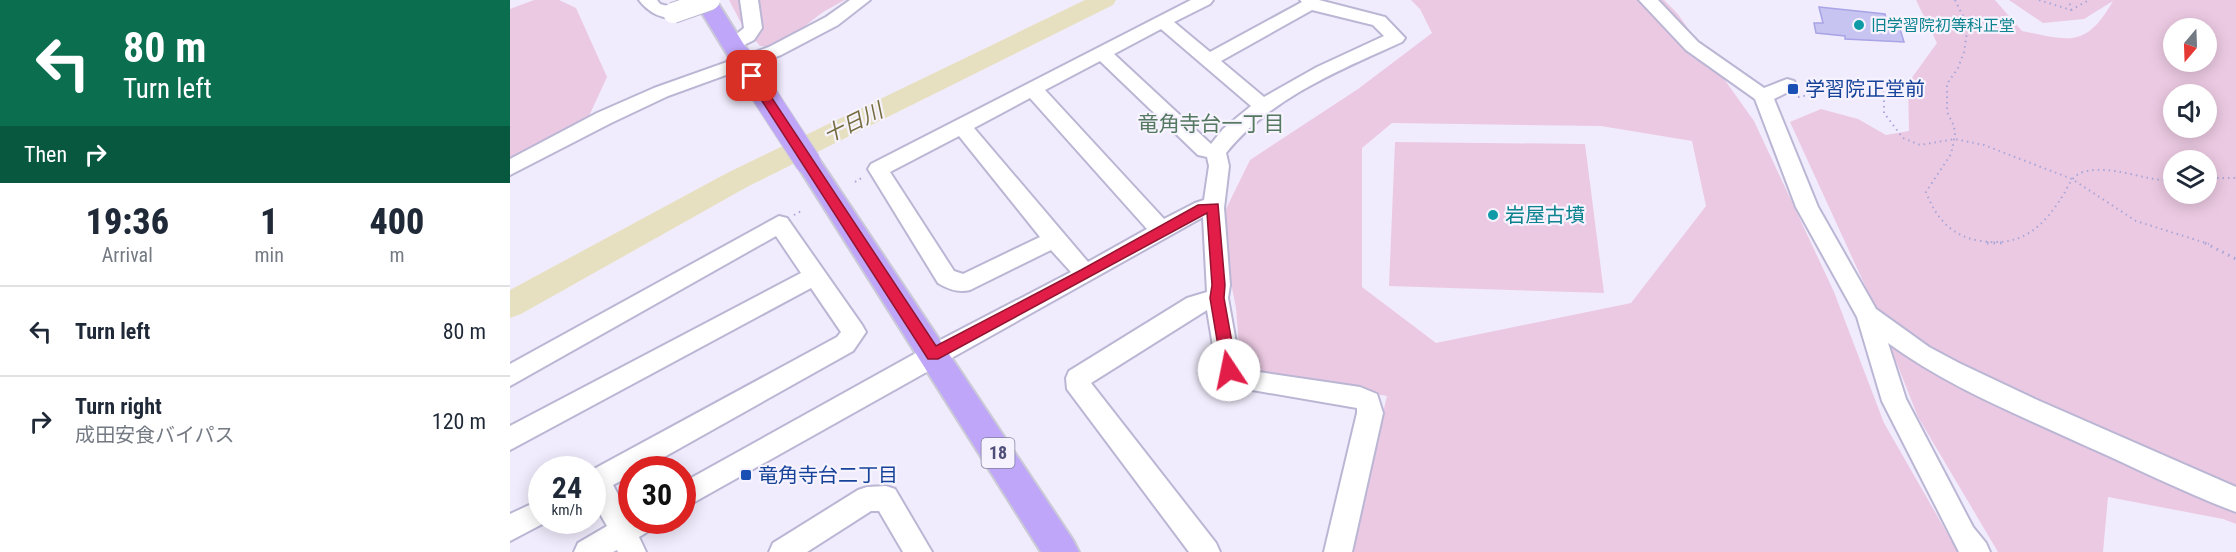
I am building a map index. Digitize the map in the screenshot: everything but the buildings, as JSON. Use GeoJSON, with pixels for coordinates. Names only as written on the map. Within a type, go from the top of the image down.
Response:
{"type":"FeatureCollection","features":[{"type":"Feature","properties":{"kind":"main road","name":"18"},"geometry":{"type":"LineString","coordinates":[[705,0],[736,52],[1062,552]]}},
{"type":"Feature","properties":{"kind":"street"},"geometry":{"type":"LineString","coordinates":[[648,0],[654,8],[674,13],[710,0]]}},
{"type":"Feature","properties":{"kind":"street"},"geometry":{"type":"LineString","coordinates":[[736,52],[753,28],[749,0]]}},
{"type":"Feature","properties":{"kind":"street"},"geometry":{"type":"LineString","coordinates":[[510,168],[604,118],[661,92],[775,51],[832,21],[861,0]]}},
{"type":"Feature","properties":{"kind":"street"},"geometry":{"type":"LineString","coordinates":[[1054,239],[964,284],[953,282],[946,277],[878,169],[1204,0]]}},
{"type":"Feature","properties":{"kind":"street"},"geometry":{"type":"LineString","coordinates":[[1648,0],[1692,46],[1765,100],[1807,207],[1868,316],[1894,402],[1964,536],[1976,552]]}},
{"type":"Feature","properties":{"kind":"street"},"geometry":{"type":"LineString","coordinates":[[1210,60],[1311,1],[1379,21],[1396,38],[1338,64],[1264,107],[1223,140],[1216,152],[1219,166],[1213,208],[1219,285],[1217,298],[1229,370],[1238,380],[1359,398],[1368,402],[1370,413],[1338,552]]}},
{"type":"Feature","properties":{"kind":"street"},"geometry":{"type":"LineString","coordinates":[[1163,22],[1264,107]]}},
{"type":"Feature","properties":{"kind":"street"},"geometry":{"type":"LineString","coordinates":[[1103,54],[1205,150],[1216,152]]}},
{"type":"Feature","properties":{"kind":"street"},"geometry":{"type":"LineString","coordinates":[[1765,100],[1787,85]]}},
{"type":"Feature","properties":{"kind":"street"},"geometry":{"type":"LineString","coordinates":[[1033,89],[1162,231]]}},
{"type":"Feature","properties":{"kind":"street"},"geometry":{"type":"LineString","coordinates":[[960,125],[1054,239],[1086,274]]}},
{"type":"Feature","properties":{"kind":"street"},"geometry":{"type":"LineString","coordinates":[[696,489],[933,355],[1086,274],[1202,208],[1213,208]]}},
{"type":"Feature","properties":{"kind":"street"},"geometry":{"type":"LineString","coordinates":[[510,376],[779,224],[854,332],[845,344],[606,475]]}},
{"type":"Feature","properties":{"kind":"street"},"geometry":{"type":"LineString","coordinates":[[510,439],[815,276]]}},
{"type":"Feature","properties":{"kind":"street"},"geometry":{"type":"LineString","coordinates":[[1206,552],[1079,389],[1078,378],[1195,304],[1217,298]]}},
{"type":"Feature","properties":{"kind":"street"},"geometry":{"type":"LineString","coordinates":[[1868,316],[1921,354],[1950,370],[2026,407],[2236,500]]}},
{"type":"Feature","properties":{"kind":"street"},"geometry":{"type":"LineString","coordinates":[[588,552],[632,535],[606,498]]}},
{"type":"Feature","properties":{"kind":"street"},"geometry":{"type":"LineString","coordinates":[[783,552],[867,499],[886,498],[918,552]]}},
{"type":"Feature","properties":{"kind":"street"},"geometry":{"type":"LineString","coordinates":[[510,528],[528,518]]}},
{"type":"Feature","properties":{"kind":"path"},"geometry":{"type":"LineString","coordinates":[[1955,0],[1968,26],[1964,52],[1958,68],[1947,84],[1947,112],[1954,126],[1954,139],[1951,154],[1926,192],[1932,212],[1945,227],[1967,238],[1994,244],[2016,242],[2046,220],[2072,179],[2082,172],[2104,171],[2163,182]]}},
{"type":"Feature","properties":{"kind":"path"},"geometry":{"type":"LineString","coordinates":[[2039,0],[2072,10],[2089,0]]}},
{"type":"Feature","properties":{"kind":"path"},"geometry":{"type":"LineString","coordinates":[[2069,0],[2072,10]]}},
{"type":"Feature","properties":{"kind":"path"},"geometry":{"type":"LineString","coordinates":[[1765,100],[1864,85],[1878,85],[1884,91],[1884,113],[1903,138],[1920,145],[1954,139],[1984,146],[2072,179],[2107,204],[2136,220],[2207,243],[2236,259]]}},
{"type":"Feature","properties":{"kind":"path"},"geometry":{"type":"LineString","coordinates":[[2217,178],[2236,178]]}},
{"type":"Feature","properties":{"kind":"shaded area"},"geometry":{"type":"Polygon","coordinates":[[[534,0],[559,0],[576,8],[607,77],[583,129],[510,173],[510,9],[534,0]]]}},
{"type":"Feature","properties":{"kind":"shaded area"},"geometry":{"type":"Polygon","coordinates":[[[729,0],[845,0],[822,13],[785,40],[769,46],[760,46],[741,23],[729,0]]]}},
{"type":"Feature","properties":{"kind":"shaded area"},"geometry":{"type":"Polygon","coordinates":[[[1411,0],[1664,0],[1677,13],[1754,121],[1834,292],[1884,423],[1958,552],[1349,552],[1387,396],[1241,371],[1236,308],[1227,263],[1223,215],[1250,160],[1358,89],[1432,33],[1420,9],[1411,0]],[[1392,123],[1362,148],[1362,287],[1436,343],[1631,303],[1706,206],[1692,141],[1601,126],[1392,123]]]}},
{"type":"Feature","properties":{"kind":"shaded area"},"geometry":{"type":"Polygon","coordinates":[[[1916,0],[1995,0],[2022,31],[2065,38],[2085,34],[2094,27],[2113,1],[2084,19],[2043,23],[2009,0],[2236,0],[2236,524],[2223,519],[2108,497],[2103,552],[1998,552],[1918,417],[1873,303],[1790,122],[1821,109],[1858,119],[1886,135],[1909,131],[1908,83],[1937,43],[1916,0]]]}},
{"type":"Feature","properties":{"kind":"shaded area","name":"岩屋古墳"},"geometry":{"type":"Polygon","coordinates":[[[1395,142],[1585,144],[1604,293],[1389,286],[1395,142]]]}},
{"type":"Feature","properties":{"kind":"waterway","name":"十日川"},"geometry":{"type":"LineString","coordinates":[[510,305],[737,180],[1104,0]]}},
{"type":"Feature","properties":{"kind":"place","name":"旧学習院初等科正堂"},"geometry":{"type":"Point","coordinates":[1859,25]}},
{"type":"Feature","properties":{"kind":"place","name":"学習院正堂前"},"geometry":{"type":"Point","coordinates":[1793,89]}},
{"type":"Feature","properties":{"kind":"place","name":"岩屋古墳"},"geometry":{"type":"Point","coordinates":[1493,215]}},
{"type":"Feature","properties":{"kind":"place","name":"竜角寺台二丁目"},"geometry":{"type":"Point","coordinates":[746,475]}},
{"type":"Feature","properties":{"kind":"district","name":"竜角寺台一丁目"},"geometry":{"type":"Point","coordinates":[1211,124]}},
{"type":"Feature","properties":{"kind":"route"},"geometry":{"type":"LineString","coordinates":[[752,76],[933,355],[1086,274],[1202,208],[1213,208],[1219,285],[1217,298],[1229,370]]}}]}
